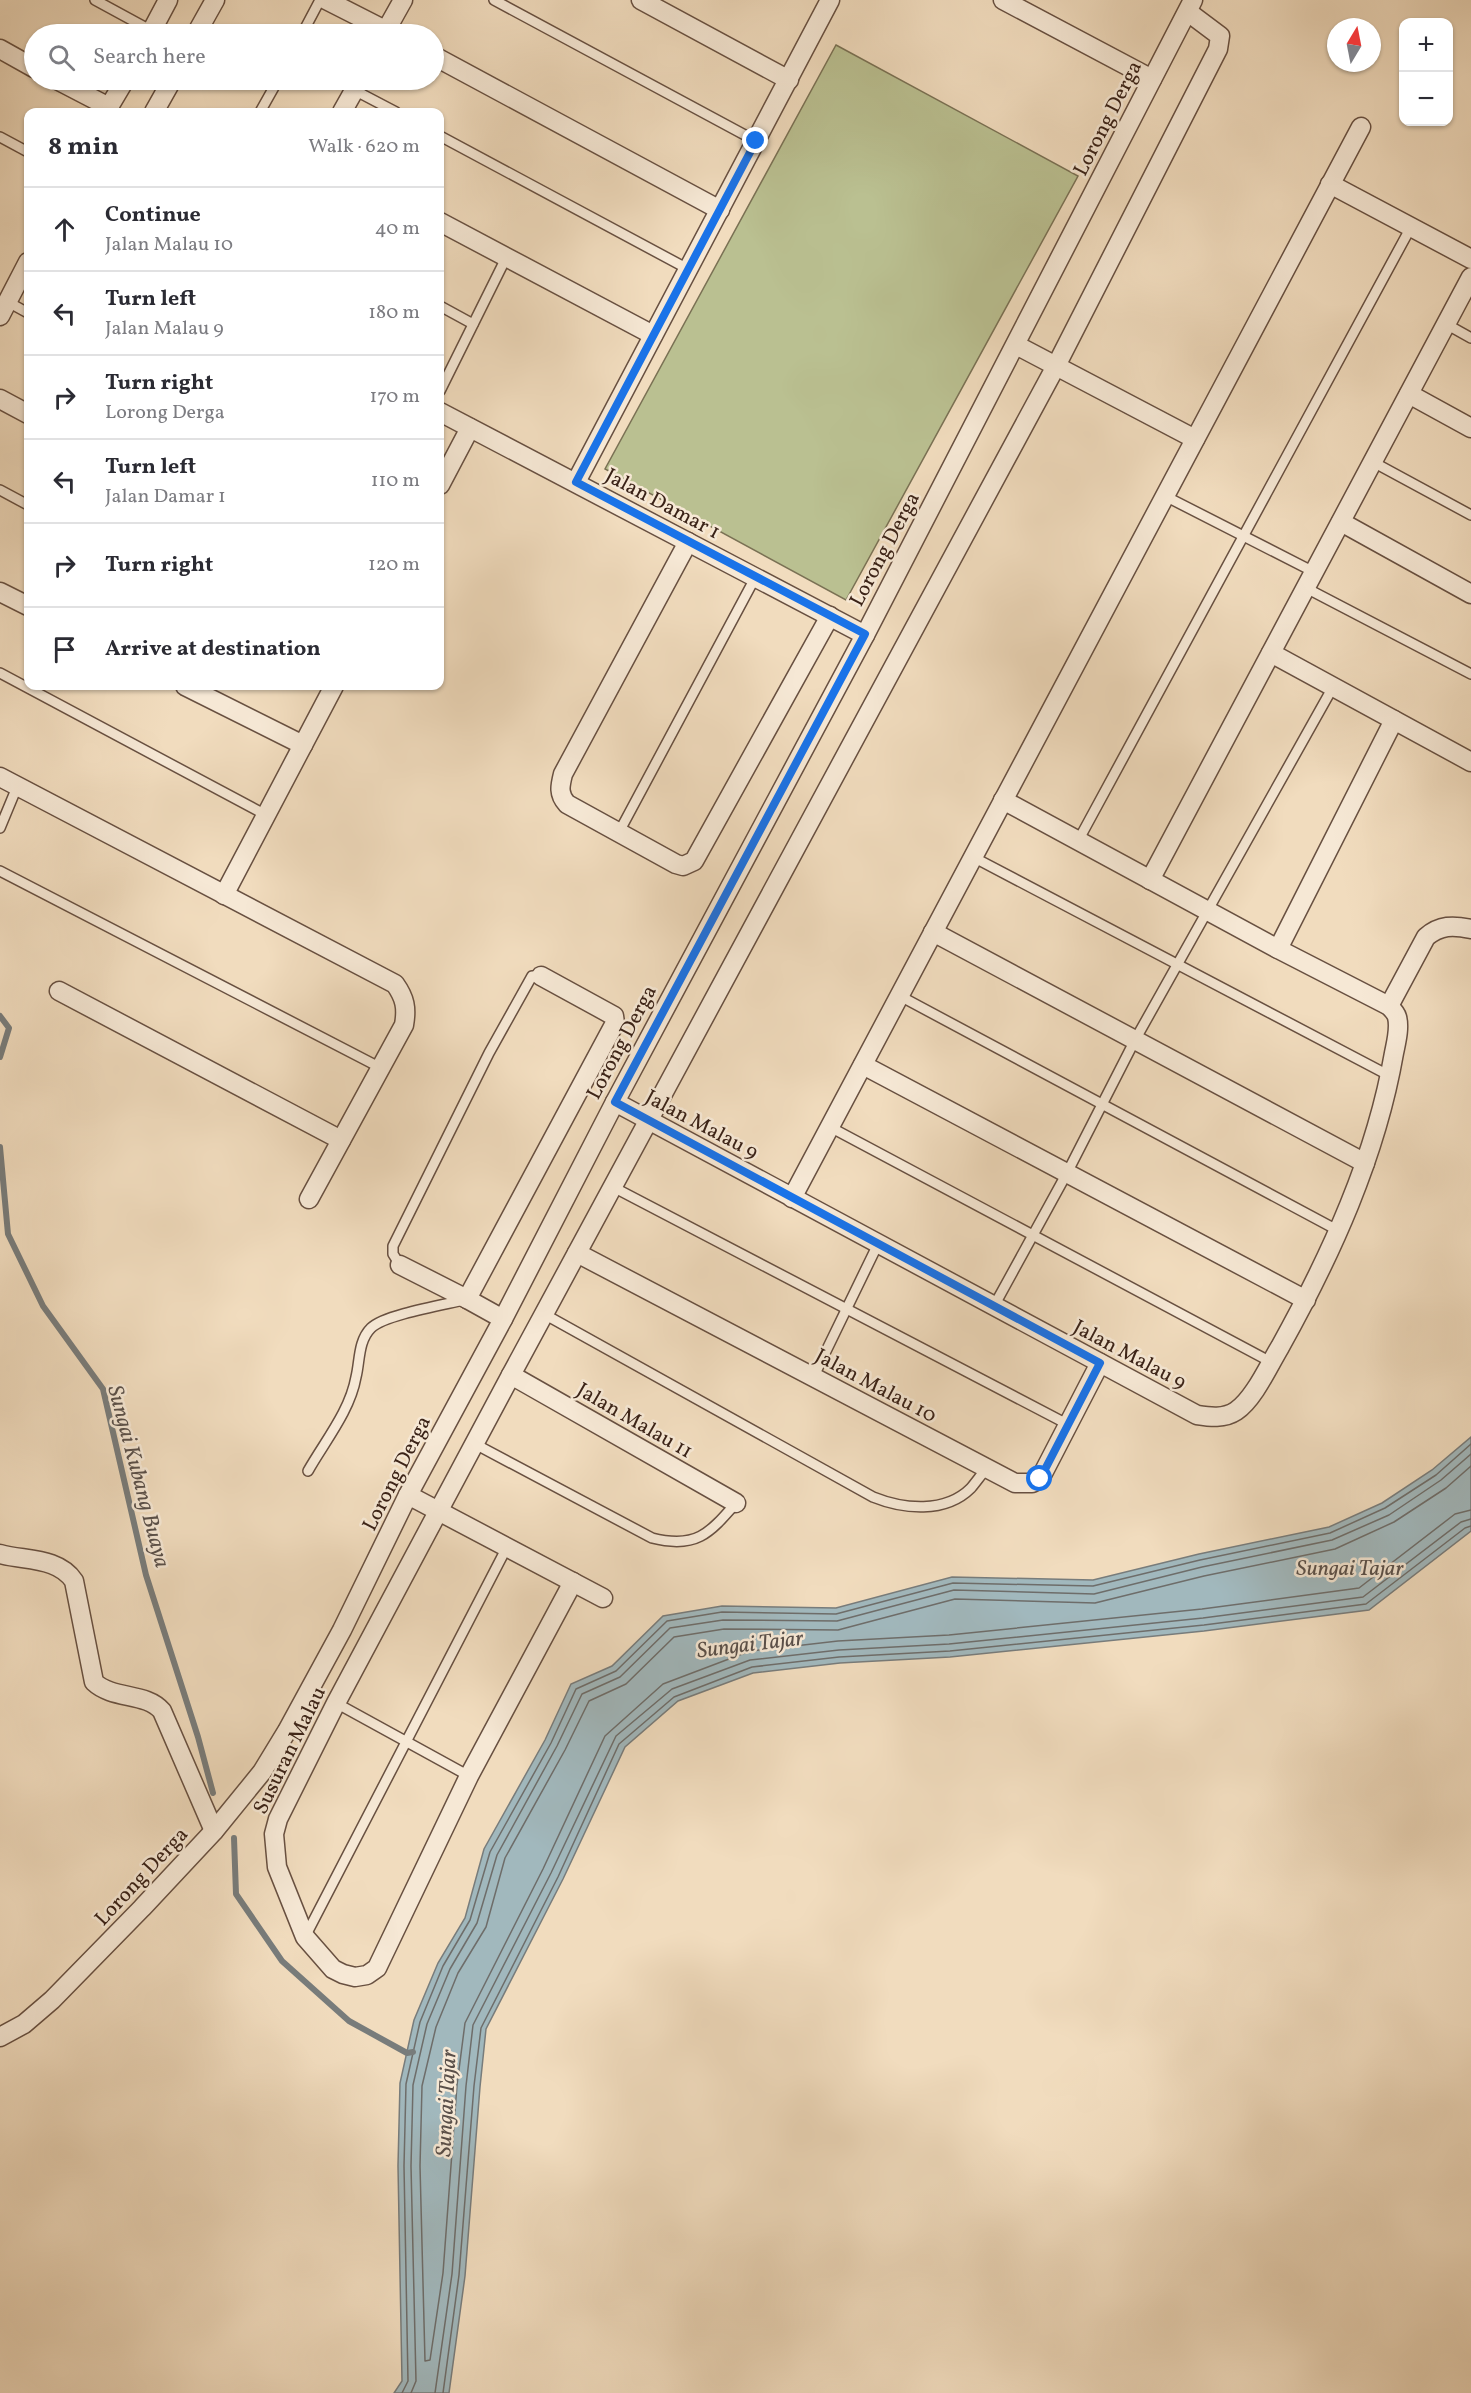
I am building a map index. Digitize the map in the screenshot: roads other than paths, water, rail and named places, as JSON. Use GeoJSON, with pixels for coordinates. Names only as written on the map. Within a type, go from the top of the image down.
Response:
{"type":"FeatureCollection","features":[{"type":"Feature","properties":{"kind":"street"},"geometry":{"type":"LineString","coordinates":[[156,24],[168,0]]}},
{"type":"Feature","properties":{"kind":"street"},"geometry":{"type":"LineString","coordinates":[[202,24],[215,0]]}},
{"type":"Feature","properties":{"kind":"street"},"geometry":{"type":"LineString","coordinates":[[326,0],[371,24]]}},
{"type":"Feature","properties":{"kind":"street"},"geometry":{"type":"LineString","coordinates":[[392,24],[403,0]]}},
{"type":"Feature","properties":{"kind":"street"},"geometry":{"type":"LineString","coordinates":[[641,0],[789,80]]}},
{"type":"Feature","properties":{"kind":"street"},"geometry":{"type":"LineString","coordinates":[[1003,0],[1152,79]]}},
{"type":"Feature","properties":{"kind":"street"},"geometry":{"type":"LineString","coordinates":[[576,482],[789,80],[824,2]]}},
{"type":"Feature","properties":{"kind":"street","name":"Lorong Derga"},"geometry":{"type":"LineString","coordinates":[[0,2037],[24,2024],[72,1982],[214,1831],[262,1773],[287,1731],[342,1630],[408,1495],[503,1319],[615,1102],[865,634],[1191,6]]}},
{"type":"Feature","properties":{"kind":"street","name":"Susuran Malau"},"geometry":{"type":"LineString","coordinates":[[469,1776],[376,1968],[367,1975],[355,1977],[333,1969],[305,1937],[277,1867],[274,1834],[278,1819],[336,1703],[511,1375],[1056,366],[1218,49],[1220,36],[1191,6]]}},
{"type":"Feature","properties":{"kind":"street"},"geometry":{"type":"LineString","coordinates":[[0,49],[24,62]]}},
{"type":"Feature","properties":{"kind":"street"},"geometry":{"type":"LineString","coordinates":[[444,61],[720,210]]}},
{"type":"Feature","properties":{"kind":"street"},"geometry":{"type":"LineString","coordinates":[[74,90],[105,108]]}},
{"type":"Feature","properties":{"kind":"street"},"geometry":{"type":"LineString","coordinates":[[109,108],[119,90]]}},
{"type":"Feature","properties":{"kind":"street"},"geometry":{"type":"LineString","coordinates":[[156,108],[166,90]]}},
{"type":"Feature","properties":{"kind":"street"},"geometry":{"type":"LineString","coordinates":[[344,108],[354,90]]}},
{"type":"Feature","properties":{"kind":"street"},"geometry":{"type":"LineString","coordinates":[[792,1198],[1361,127]]}},
{"type":"Feature","properties":{"kind":"street"},"geometry":{"type":"LineString","coordinates":[[1330,184],[1471,259]]}},
{"type":"Feature","properties":{"kind":"street"},"geometry":{"type":"LineString","coordinates":[[444,224],[653,335]]}},
{"type":"Feature","properties":{"kind":"street"},"geometry":{"type":"LineString","coordinates":[[4,309],[24,270]]}},
{"type":"Feature","properties":{"kind":"street"},"geometry":{"type":"LineString","coordinates":[[1150,880],[1471,278]]}},
{"type":"Feature","properties":{"kind":"street"},"geometry":{"type":"LineString","coordinates":[[1016,345],[1195,439]]}},
{"type":"Feature","properties":{"kind":"street"},"geometry":{"type":"LineString","coordinates":[[1409,394],[1471,428]]}},
{"type":"Feature","properties":{"kind":"street"},"geometry":{"type":"LineString","coordinates":[[0,399],[24,412]]}},
{"type":"Feature","properties":{"kind":"street","name":"Jalan Damar 1"},"geometry":{"type":"LineString","coordinates":[[444,414],[865,634]]}},
{"type":"Feature","properties":{"kind":"street"},"geometry":{"type":"LineString","coordinates":[[444,477],[470,428]]}},
{"type":"Feature","properties":{"kind":"street"},"geometry":{"type":"LineString","coordinates":[[1341,522],[1471,594]]}},
{"type":"Feature","properties":{"kind":"street"},"geometry":{"type":"LineString","coordinates":[[688,542],[563,774],[560,786],[561,796],[567,804],[618,834],[676,864],[683,866],[694,861],[830,616]]}},
{"type":"Feature","properties":{"kind":"street"},"geometry":{"type":"LineString","coordinates":[[0,592],[24,604]]}},
{"type":"Feature","properties":{"kind":"street"},"geometry":{"type":"LineString","coordinates":[[1271,653],[1471,762]]}},
{"type":"Feature","properties":{"kind":"street"},"geometry":{"type":"LineString","coordinates":[[193,690],[303,745]]}},
{"type":"Feature","properties":{"kind":"street"},"geometry":{"type":"LineString","coordinates":[[224,895],[332,690]]}},
{"type":"Feature","properties":{"kind":"street"},"geometry":{"type":"LineString","coordinates":[[1278,949],[1394,720]]}},
{"type":"Feature","properties":{"kind":"street"},"geometry":{"type":"LineString","coordinates":[[0,777],[395,984],[403,996],[406,1009],[404,1025],[309,1199]]}},
{"type":"Feature","properties":{"kind":"street"},"geometry":{"type":"LineString","coordinates":[[1003,800],[1278,949],[1389,1006],[1426,937],[1445,926],[1471,928]]}},
{"type":"Feature","properties":{"kind":"street"},"geometry":{"type":"LineString","coordinates":[[933,932],[1365,1163]]}},
{"type":"Feature","properties":{"kind":"street"},"geometry":{"type":"LineString","coordinates":[[467,1299],[615,1023],[614,1017],[541,976]]}},
{"type":"Feature","properties":{"kind":"street"},"geometry":{"type":"LineString","coordinates":[[59,991],[340,1140]]}},
{"type":"Feature","properties":{"kind":"street","name":"Jalan Malau 9"},"geometry":{"type":"LineString","coordinates":[[615,1102],[1197,1415],[1212,1418],[1227,1416],[1237,1411],[1247,1401],[1306,1300],[1339,1231],[1365,1163],[1390,1076],[1398,1018],[1389,1006]]}},
{"type":"Feature","properties":{"kind":"street"},"geometry":{"type":"LineString","coordinates":[[863,1065],[1306,1300]]}},
{"type":"Feature","properties":{"kind":"street","name":"Jalan Malau 10"},"geometry":{"type":"LineString","coordinates":[[577,1253],[1015,1483],[1032,1484],[1040,1479],[1100,1363]]}},
{"type":"Feature","properties":{"kind":"street"},"geometry":{"type":"LineString","coordinates":[[400,1265],[503,1319]]}},
{"type":"Feature","properties":{"kind":"street","name":"Jalan Malau 11"},"geometry":{"type":"LineString","coordinates":[[511,1375],[736,1503]]}},
{"type":"Feature","properties":{"kind":"street"},"geometry":{"type":"LineString","coordinates":[[408,1495],[603,1598]]}},
{"type":"Feature","properties":{"kind":"street"},"geometry":{"type":"LineString","coordinates":[[0,1554],[48,1563],[69,1574],[74,1581],[94,1682],[104,1691],[151,1703],[162,1711],[214,1831]]}},
{"type":"Feature","properties":{"kind":"street"},"geometry":{"type":"LineString","coordinates":[[469,1776],[573,1582]]}},
{"type":"Feature","properties":{"kind":"lane"},"geometry":{"type":"LineString","coordinates":[[95,0],[136,24]]}},
{"type":"Feature","properties":{"kind":"lane"},"geometry":{"type":"LineString","coordinates":[[307,24],[320,0]]}},
{"type":"Feature","properties":{"kind":"lane"},"geometry":{"type":"LineString","coordinates":[[494,0],[756,141]]}},
{"type":"Feature","properties":{"kind":"lane"},"geometry":{"type":"LineString","coordinates":[[262,108],[272,90]]}},
{"type":"Feature","properties":{"kind":"lane"},"geometry":{"type":"LineString","coordinates":[[364,90],[390,108]]}},
{"type":"Feature","properties":{"kind":"lane"},"geometry":{"type":"LineString","coordinates":[[0,137],[24,150]]}},
{"type":"Feature","properties":{"kind":"lane"},"geometry":{"type":"LineString","coordinates":[[444,138],[688,269]]}},
{"type":"Feature","properties":{"kind":"lane"},"geometry":{"type":"LineString","coordinates":[[1078,841],[1245,537],[1411,227]]}},
{"type":"Feature","properties":{"kind":"lane"},"geometry":{"type":"LineString","coordinates":[[444,383],[506,258]]}},
{"type":"Feature","properties":{"kind":"lane"},"geometry":{"type":"LineString","coordinates":[[444,308],[473,324]]}},
{"type":"Feature","properties":{"kind":"lane"},"geometry":{"type":"LineString","coordinates":[[4,309],[24,312]]}},
{"type":"Feature","properties":{"kind":"lane"},"geometry":{"type":"LineString","coordinates":[[1446,324],[1471,338]]}},
{"type":"Feature","properties":{"kind":"lane"},"geometry":{"type":"LineString","coordinates":[[1373,462],[1471,515]]}},
{"type":"Feature","properties":{"kind":"lane"},"geometry":{"type":"LineString","coordinates":[[0,490],[24,503]]}},
{"type":"Feature","properties":{"kind":"lane"},"geometry":{"type":"LineString","coordinates":[[1165,496],[1314,572]]}},
{"type":"Feature","properties":{"kind":"lane"},"geometry":{"type":"LineString","coordinates":[[618,834],[755,578]]}},
{"type":"Feature","properties":{"kind":"lane"},"geometry":{"type":"LineString","coordinates":[[1305,588],[1471,674]]}},
{"type":"Feature","properties":{"kind":"lane"},"geometry":{"type":"LineString","coordinates":[[0,673],[24,686]]}},
{"type":"Feature","properties":{"kind":"lane"},"geometry":{"type":"LineString","coordinates":[[993,1306],[1067,1173],[1135,1040],[1333,687]]}},
{"type":"Feature","properties":{"kind":"lane"},"geometry":{"type":"LineString","coordinates":[[32,690],[266,815]]}},
{"type":"Feature","properties":{"kind":"lane"},"geometry":{"type":"LineString","coordinates":[[0,828],[17,787]]}},
{"type":"Feature","properties":{"kind":"lane"},"geometry":{"type":"LineString","coordinates":[[973,857],[1390,1076]]}},
{"type":"Feature","properties":{"kind":"lane"},"geometry":{"type":"LineString","coordinates":[[0,871],[381,1068]]}},
{"type":"Feature","properties":{"kind":"lane"},"geometry":{"type":"LineString","coordinates":[[400,1265],[393,1254],[393,1246],[489,1053],[532,976],[541,976]]}},
{"type":"Feature","properties":{"kind":"lane"},"geometry":{"type":"LineString","coordinates":[[900,996],[1339,1231]]}},
{"type":"Feature","properties":{"kind":"lane"},"geometry":{"type":"LineString","coordinates":[[830,1127],[1271,1362]]}},
{"type":"Feature","properties":{"kind":"lane"},"geometry":{"type":"LineString","coordinates":[[613,1187],[1069,1425]]}},
{"type":"Feature","properties":{"kind":"lane"},"geometry":{"type":"LineString","coordinates":[[813,1378],[878,1244]]}},
{"type":"Feature","properties":{"kind":"lane"},"geometry":{"type":"LineString","coordinates":[[308,1471],[348,1402],[356,1377],[361,1348],[371,1328],[394,1318],[467,1299]]}},
{"type":"Feature","properties":{"kind":"lane"},"geometry":{"type":"LineString","coordinates":[[544,1314],[873,1497],[891,1504],[908,1508],[947,1502],[970,1489],[986,1469]]}},
{"type":"Feature","properties":{"kind":"lane"},"geometry":{"type":"LineString","coordinates":[[475,1443],[652,1538],[667,1542],[692,1541],[712,1531],[736,1503]]}},
{"type":"Feature","properties":{"kind":"lane"},"geometry":{"type":"LineString","coordinates":[[305,1937],[507,1547]]}},
{"type":"Feature","properties":{"kind":"lane"},"geometry":{"type":"LineString","coordinates":[[336,1703],[469,1776]]}},
{"type":"Feature","properties":{"kind":"water","name":"Sungai Tajar"},"geometry":{"type":"Polygon","coordinates":[[[1471,1437],[1471,1531],[1369,1610],[1204,1631],[950,1657],[840,1663],[753,1673],[678,1701],[625,1747],[563,1879],[486,2029],[465,2276],[449,2393],[394,2393],[402,2381],[398,2166],[400,2083],[414,2020],[438,1963],[465,1918],[484,1849],[545,1740],[571,1684],[612,1666],[663,1616],[722,1606],[836,1608],[952,1577],[1093,1580],[1199,1554],[1329,1527],[1382,1503],[1432,1470],[1471,1437]]]}},
{"type":"Feature","properties":{"kind":"waterway","name":"Sungai Kubang Buaya"},"geometry":{"type":"LineString","coordinates":[[0,1016],[9,1028],[0,1057]]}},
{"type":"Feature","properties":{"kind":"waterway","name":"Sungai Kubang Buaya"},"geometry":{"type":"LineString","coordinates":[[0,1147],[8,1234],[43,1306],[103,1389],[146,1575],[198,1737],[213,1793]]}},
{"type":"Feature","properties":{"kind":"waterway","name":"Sungai Kubang Buaya"},"geometry":{"type":"LineString","coordinates":[[234,1838],[236,1894],[282,1961],[349,2021],[407,2053],[413,2052]]}}]}
